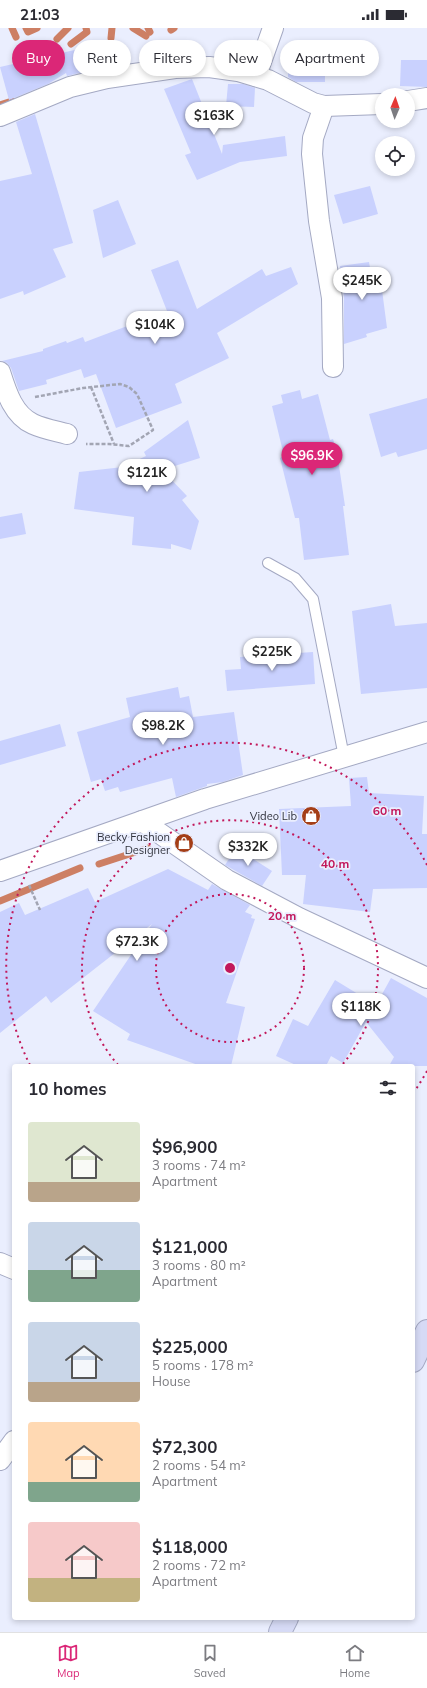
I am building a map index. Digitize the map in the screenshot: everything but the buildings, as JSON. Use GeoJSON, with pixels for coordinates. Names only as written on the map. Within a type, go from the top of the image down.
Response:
{"type":"FeatureCollection","features":[{"type":"Feature","properties":{"kind":"main road"},"geometry":{"type":"LineString","coordinates":[[415,1357],[427,1331]]}},
{"type":"Feature","properties":{"kind":"main road"},"geometry":{"type":"LineString","coordinates":[[280,1632],[286,1620]]}},
{"type":"Feature","properties":{"kind":"street"},"geometry":{"type":"LineString","coordinates":[[269,40],[273,28]]}},
{"type":"Feature","properties":{"kind":"street"},"geometry":{"type":"LineString","coordinates":[[0,116],[70,87],[106,78],[175,68],[214,68]]}},
{"type":"Feature","properties":{"kind":"street"},"geometry":{"type":"LineString","coordinates":[[256,76],[268,80],[313,103],[324,106],[375,104]]}},
{"type":"Feature","properties":{"kind":"street"},"geometry":{"type":"LineString","coordinates":[[415,100],[427,98]]}},
{"type":"Feature","properties":{"kind":"street"},"geometry":{"type":"LineString","coordinates":[[324,106],[313,138],[312,154],[319,221],[332,298],[334,367]]}},
{"type":"Feature","properties":{"kind":"street"},"geometry":{"type":"LineString","coordinates":[[0,372],[11,401],[22,417],[32,424],[67,434]]}},
{"type":"Feature","properties":{"kind":"street"},"geometry":{"type":"LineString","coordinates":[[2,869],[205,799],[427,732]]}},
{"type":"Feature","properties":{"kind":"street"},"geometry":{"type":"LineString","coordinates":[[142,821],[227,880],[299,918],[427,978]]}},
{"type":"Feature","properties":{"kind":"street"},"geometry":{"type":"LineString","coordinates":[[0,1263],[12,1268]]}},
{"type":"Feature","properties":{"kind":"street"},"geometry":{"type":"LineString","coordinates":[[0,1460],[12,1444]]}},
{"type":"Feature","properties":{"kind":"lane"},"geometry":{"type":"LineString","coordinates":[[268,563],[295,578],[313,599],[344,757]]}},
{"type":"Feature","properties":{"kind":"path"},"geometry":{"type":"LineString","coordinates":[[11,401],[91,387],[120,384],[129,387],[137,394],[153,430],[129,446],[114,444],[80,444],[67,434]]}},
{"type":"Feature","properties":{"kind":"path"},"geometry":{"type":"LineString","coordinates":[[91,387],[114,444]]}},
{"type":"Feature","properties":{"kind":"path"},"geometry":{"type":"LineString","coordinates":[[28,882],[40,910]]}},
{"type":"Feature","properties":{"kind":"waterway"},"geometry":{"type":"LineString","coordinates":[[12,28],[16,37]]}},
{"type":"Feature","properties":{"kind":"waterway"},"geometry":{"type":"LineString","coordinates":[[26,28],[28,32],[37,28]]}},
{"type":"Feature","properties":{"kind":"waterway"},"geometry":{"type":"LineString","coordinates":[[57,39],[68,28]]}},
{"type":"Feature","properties":{"kind":"waterway"},"geometry":{"type":"LineString","coordinates":[[71,44],[87,32],[86,28]]}},
{"type":"Feature","properties":{"kind":"waterway"},"geometry":{"type":"LineString","coordinates":[[111,38],[112,28]]}},
{"type":"Feature","properties":{"kind":"waterway"},"geometry":{"type":"LineString","coordinates":[[133,28],[146,36]]}},
{"type":"Feature","properties":{"kind":"waterway"},"geometry":{"type":"LineString","coordinates":[[148,28],[150,32]]}},
{"type":"Feature","properties":{"kind":"waterway"},"geometry":{"type":"LineString","coordinates":[[0,105],[12,101]]}},
{"type":"Feature","properties":{"kind":"waterway"},"geometry":{"type":"LineString","coordinates":[[99,864],[148,848]]}},
{"type":"Feature","properties":{"kind":"waterway"},"geometry":{"type":"LineString","coordinates":[[0,901],[80,868]]}},
{"type":"Feature","properties":{"kind":"place","name":"Video Lib"},"geometry":{"type":"Point","coordinates":[311,816]}},
{"type":"Feature","properties":{"kind":"place","name":"Becky Fashion Designer"},"geometry":{"type":"Point","coordinates":[184,843]}}]}
